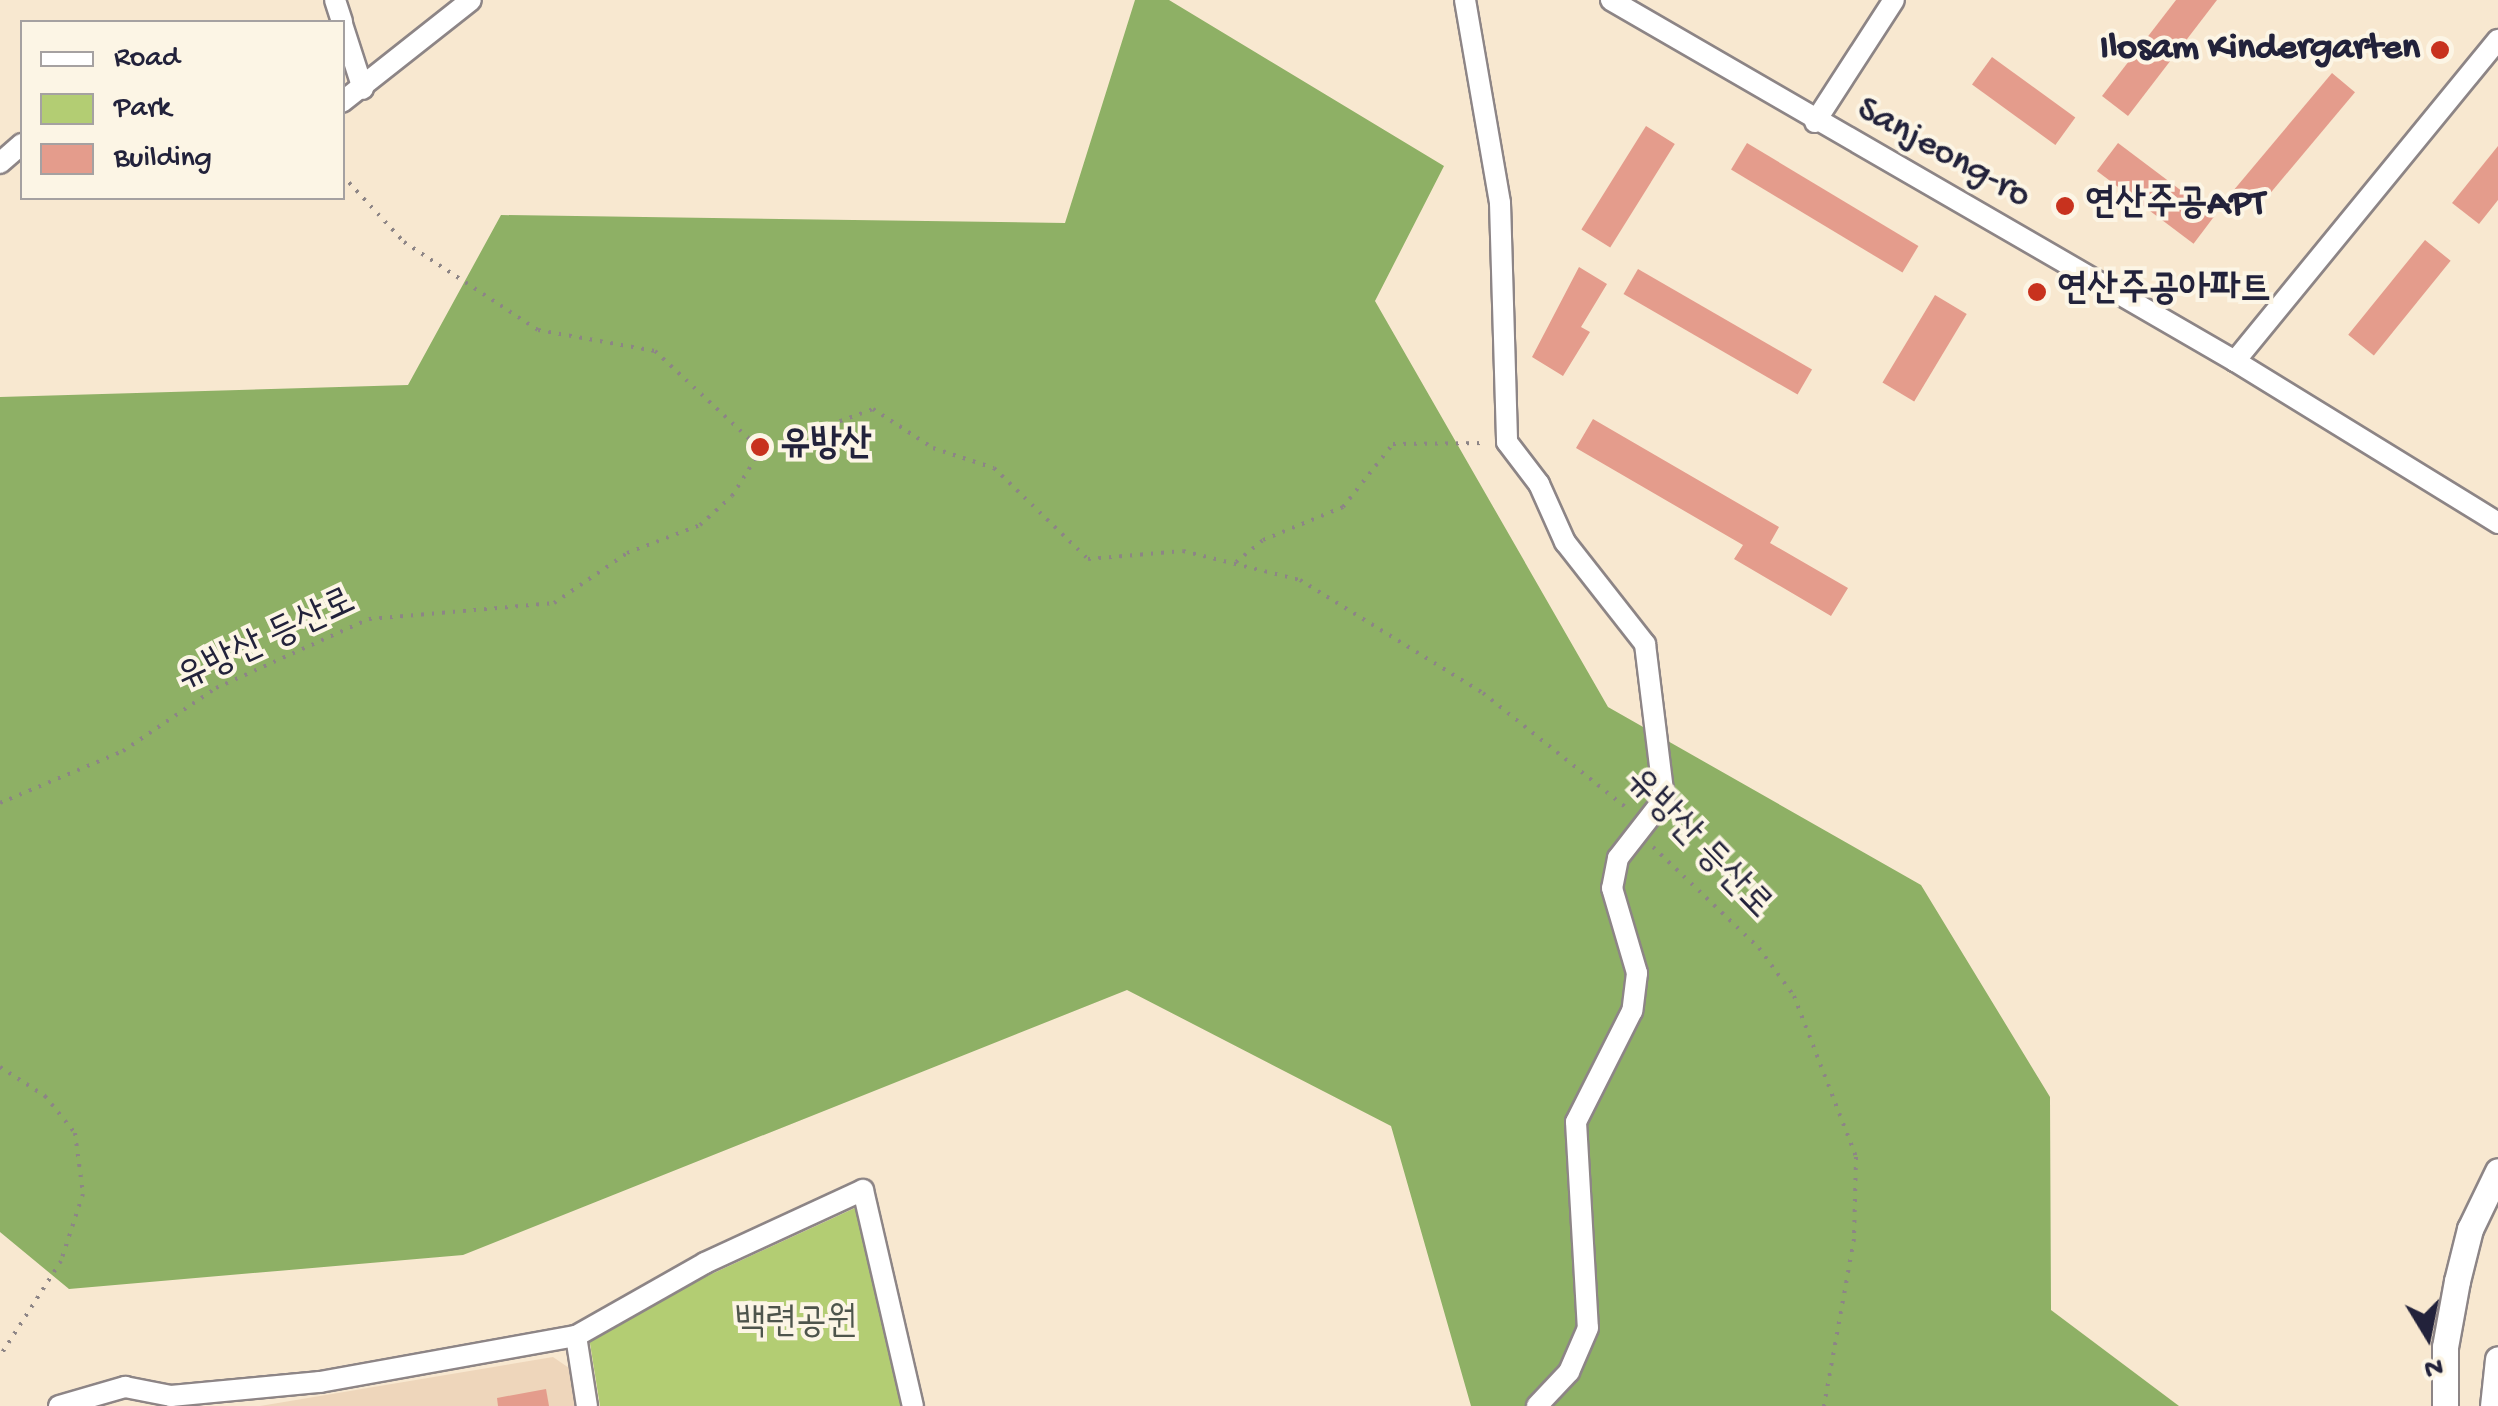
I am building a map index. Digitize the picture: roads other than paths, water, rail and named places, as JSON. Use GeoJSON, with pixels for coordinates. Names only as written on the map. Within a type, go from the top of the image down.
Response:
{"type":"FeatureCollection","features":[{"type":"Feature","properties":{"kind":"main road"},"geometry":{"type":"LineString","coordinates":[[2445,1406],[2446,1347],[2457,1281],[2470,1230],[2498,1171]]}},
{"type":"Feature","properties":{"kind":"main road"},"geometry":{"type":"LineString","coordinates":[[2493,1406],[2498,1358]]}},
{"type":"Feature","properties":{"kind":"street"},"geometry":{"type":"LineString","coordinates":[[345,100],[364,89],[471,0]]}},
{"type":"Feature","properties":{"kind":"street"},"geometry":{"type":"LineString","coordinates":[[1465,0],[1500,203],[1507,442],[1539,484],[1565,542],[1645,644],[1664,800],[1618,858],[1612,888],[1637,973],[1632,1012],[1576,1122],[1588,1328],[1569,1372],[1536,1406]]}},
{"type":"Feature","properties":{"kind":"street","name":"Sanjeong-ro"},"geometry":{"type":"LineString","coordinates":[[1610,0],[1815,122],[2236,361],[2498,523]]}},
{"type":"Feature","properties":{"kind":"street"},"geometry":{"type":"LineString","coordinates":[[1815,122],[1894,0]]}},
{"type":"Feature","properties":{"kind":"street"},"geometry":{"type":"LineString","coordinates":[[345,32],[364,89]]}},
{"type":"Feature","properties":{"kind":"street"},"geometry":{"type":"LineString","coordinates":[[2236,361],[2498,40]]}},
{"type":"Feature","properties":{"kind":"street"},"geometry":{"type":"LineString","coordinates":[[0,163],[20,146]]}},
{"type":"Feature","properties":{"kind":"street"},"geometry":{"type":"LineString","coordinates":[[59,1406],[125,1387],[172,1401],[320,1382],[576,1336],[706,1262],[863,1190],[913,1406]]}},
{"type":"Feature","properties":{"kind":"street"},"geometry":{"type":"LineString","coordinates":[[576,1336],[588,1406]]}},
{"type":"Feature","properties":{"kind":"place","name":"Ilosam Kindergarten"},"geometry":{"type":"Point","coordinates":[2440,50]}},
{"type":"Feature","properties":{"kind":"place","name":"연산주공APT"},"geometry":{"type":"Point","coordinates":[2065,206]}},
{"type":"Feature","properties":{"kind":"place","name":"연산주공아파트"},"geometry":{"type":"Point","coordinates":[2037,292]}},
{"type":"Feature","properties":{"kind":"place","name":"유방산"},"geometry":{"type":"Point","coordinates":[760,447]}},
{"type":"Feature","properties":{"kind":"park label","name":"백련공원"},"geometry":{"type":"Point","coordinates":[796,1325]}}]}
